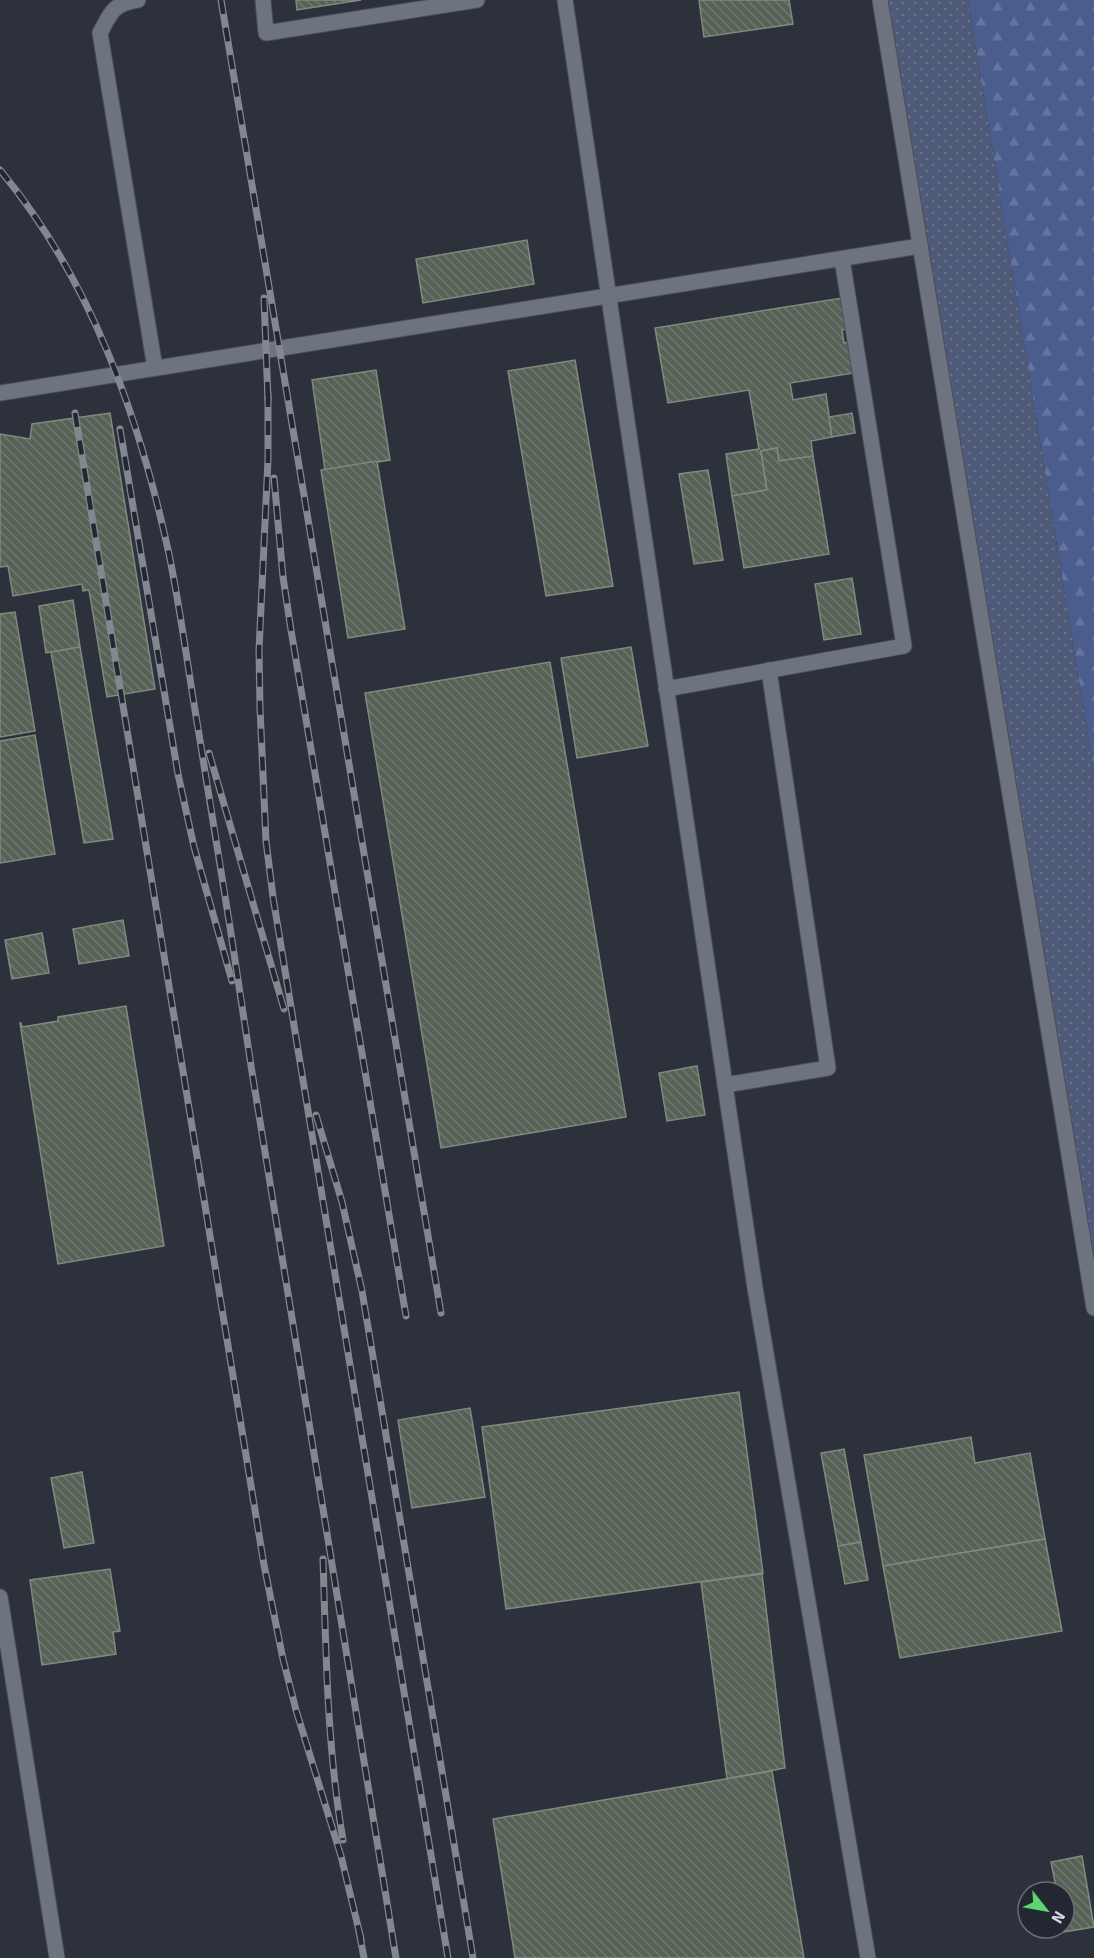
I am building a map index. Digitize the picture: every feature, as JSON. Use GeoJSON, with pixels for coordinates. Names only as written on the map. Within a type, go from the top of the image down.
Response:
{"type":"FeatureCollection","features":[{"type":"Feature","properties":{"kind":"lane"},"geometry":{"type":"LineString","coordinates":[[138,0],[121,3],[108,16],[100,33],[155,368]]}},
{"type":"Feature","properties":{"kind":"lane"},"geometry":{"type":"LineString","coordinates":[[263,0],[266,33],[477,0]]}},
{"type":"Feature","properties":{"kind":"lane"},"geometry":{"type":"LineString","coordinates":[[565,0],[755,1288],[868,1958]]}},
{"type":"Feature","properties":{"kind":"lane"},"geometry":{"type":"LineString","coordinates":[[880,0],[1094,1308]]}},
{"type":"Feature","properties":{"kind":"lane"},"geometry":{"type":"LineString","coordinates":[[0,393],[920,246]]}},
{"type":"Feature","properties":{"kind":"lane"},"geometry":{"type":"LineString","coordinates":[[666,689],[904,646],[842,259]]}},
{"type":"Feature","properties":{"kind":"lane"},"geometry":{"type":"LineString","coordinates":[[725,1085],[828,1068],[769,670]]}},
{"type":"Feature","properties":{"kind":"lane"},"geometry":{"type":"LineString","coordinates":[[0,1597],[57,1958]]}},
{"type":"Feature","properties":{"kind":"shaded area"},"geometry":{"type":"Polygon","coordinates":[[[880,0],[968,0],[1094,773],[1094,1308],[880,0]]]}},
{"type":"Feature","properties":{"kind":"green space"},"geometry":{"type":"Polygon","coordinates":[[[968,0],[1094,0],[1094,773],[968,0]]]}},
{"type":"Feature","properties":{"kind":"building"},"geometry":{"type":"Polygon","coordinates":[[[296,0],[361,0],[297,10],[296,0]]]}},
{"type":"Feature","properties":{"kind":"building"},"geometry":{"type":"Polygon","coordinates":[[[699,0],[789,0],[793,24],[704,37],[699,0]]]}},
{"type":"Feature","properties":{"kind":"building"},"geometry":{"type":"Polygon","coordinates":[[[527,240],[534,284],[423,303],[416,259],[527,240]]]}},
{"type":"Feature","properties":{"kind":"building"},"geometry":{"type":"Polygon","coordinates":[[[842,298],[847,329],[842,330],[844,343],[849,342],[854,373],[790,383],[793,400],[826,394],[832,437],[811,441],[813,456],[779,461],[777,448],[761,451],[767,490],[732,496],[726,454],[759,449],[749,390],[668,403],[655,328],[842,298]]]}},
{"type":"Feature","properties":{"kind":"building"},"geometry":{"type":"Polygon","coordinates":[[[575,360],[613,586],[546,596],[508,371],[575,360]]]}},
{"type":"Feature","properties":{"kind":"building"},"geometry":{"type":"Polygon","coordinates":[[[376,370],[390,460],[325,470],[312,380],[376,370]]]}},
{"type":"Feature","properties":{"kind":"building"},"geometry":{"type":"Polygon","coordinates":[[[110,413],[155,689],[107,697],[89,590],[83,591],[82,584],[13,596],[8,566],[0,567],[0,434],[30,439],[32,424],[110,413]]]}},
{"type":"Feature","properties":{"kind":"building"},"geometry":{"type":"Polygon","coordinates":[[[852,413],[855,433],[832,437],[829,417],[852,413]]]}},
{"type":"Feature","properties":{"kind":"building"},"geometry":{"type":"Polygon","coordinates":[[[777,448],[779,461],[813,456],[829,554],[744,568],[732,496],[767,490],[761,451],[777,448]]]}},
{"type":"Feature","properties":{"kind":"building"},"geometry":{"type":"Polygon","coordinates":[[[377,461],[405,629],[348,638],[321,470],[377,461]]]}},
{"type":"Feature","properties":{"kind":"building"},"geometry":{"type":"Polygon","coordinates":[[[708,470],[723,560],[694,564],[679,474],[708,470]]]}},
{"type":"Feature","properties":{"kind":"building"},"geometry":{"type":"Polygon","coordinates":[[[852,578],[861,634],[824,640],[815,584],[852,578]]]}},
{"type":"Feature","properties":{"kind":"building"},"geometry":{"type":"Polygon","coordinates":[[[73,600],[80,647],[46,653],[39,606],[73,600]]]}},
{"type":"Feature","properties":{"kind":"building"},"geometry":{"type":"Polygon","coordinates":[[[15,612],[35,731],[0,737],[0,614],[15,612]]]}},
{"type":"Feature","properties":{"kind":"building"},"geometry":{"type":"Polygon","coordinates":[[[80,647],[113,839],[84,843],[51,652],[80,647]]]}},
{"type":"Feature","properties":{"kind":"building"},"geometry":{"type":"Polygon","coordinates":[[[631,647],[648,746],[577,758],[561,658],[631,647]]]}},
{"type":"Feature","properties":{"kind":"building"},"geometry":{"type":"Polygon","coordinates":[[[550,662],[626,1117],[441,1148],[365,693],[550,662]]]}},
{"type":"Feature","properties":{"kind":"building"},"geometry":{"type":"Polygon","coordinates":[[[35,735],[55,854],[0,863],[0,741],[35,735]]]}},
{"type":"Feature","properties":{"kind":"building"},"geometry":{"type":"Polygon","coordinates":[[[123,920],[129,956],[79,964],[73,929],[123,920]]]}},
{"type":"Feature","properties":{"kind":"building"},"geometry":{"type":"Polygon","coordinates":[[[42,933],[49,973],[12,979],[5,940],[42,933]]]}},
{"type":"Feature","properties":{"kind":"building"},"geometry":{"type":"Polygon","coordinates":[[[126,1006],[164,1246],[58,1264],[20,1023],[22,1027],[58,1021],[58,1017],[126,1006]]]}},
{"type":"Feature","properties":{"kind":"building"},"geometry":{"type":"Polygon","coordinates":[[[697,1066],[705,1115],[667,1121],[659,1073],[697,1066]]]}},
{"type":"Feature","properties":{"kind":"building"},"geometry":{"type":"Polygon","coordinates":[[[739,1392],[763,1573],[506,1609],[482,1427],[739,1392]]]}},
{"type":"Feature","properties":{"kind":"building"},"geometry":{"type":"Polygon","coordinates":[[[470,1408],[485,1497],[412,1508],[398,1420],[470,1408]]]}},
{"type":"Feature","properties":{"kind":"building"},"geometry":{"type":"Polygon","coordinates":[[[971,1437],[975,1463],[1030,1453],[1045,1539],[883,1566],[864,1455],[971,1437]]]}},
{"type":"Feature","properties":{"kind":"building"},"geometry":{"type":"Polygon","coordinates":[[[844,1449],[861,1542],[838,1546],[821,1453],[844,1449]]]}},
{"type":"Feature","properties":{"kind":"building"},"geometry":{"type":"Polygon","coordinates":[[[82,1472],[94,1543],[64,1548],[51,1478],[82,1472]]]}},
{"type":"Feature","properties":{"kind":"building"},"geometry":{"type":"Polygon","coordinates":[[[1045,1539],[1062,1631],[900,1658],[883,1566],[1045,1539]]]}},
{"type":"Feature","properties":{"kind":"building"},"geometry":{"type":"Polygon","coordinates":[[[861,1542],[868,1580],[845,1584],[838,1546],[861,1542]]]}},
{"type":"Feature","properties":{"kind":"building"},"geometry":{"type":"Polygon","coordinates":[[[110,1569],[120,1631],[113,1632],[116,1654],[42,1665],[30,1580],[110,1569]]]}},
{"type":"Feature","properties":{"kind":"building"},"geometry":{"type":"Polygon","coordinates":[[[762,1574],[785,1768],[727,1779],[701,1582],[762,1574]]]}},
{"type":"Feature","properties":{"kind":"building"},"geometry":{"type":"Polygon","coordinates":[[[772,1771],[804,1958],[515,1958],[493,1819],[772,1771]]]}},
{"type":"Feature","properties":{"kind":"building"},"geometry":{"type":"Polygon","coordinates":[[[1082,1856],[1094,1927],[1076,1930],[1076,1880],[1055,1880],[1051,1862],[1082,1856]]]}},
{"type":"Feature","properties":{"kind":"railway"},"geometry":{"type":"LineString","coordinates":[[221,0],[441,1313]]}},
{"type":"Feature","properties":{"kind":"railway"},"geometry":{"type":"LineString","coordinates":[[0,170],[32,212],[61,257],[86,303],[126,401],[143,451],[169,554],[396,1958]]}},
{"type":"Feature","properties":{"kind":"railway"},"geometry":{"type":"LineString","coordinates":[[264,298],[268,400]]}},
{"type":"Feature","properties":{"kind":"railway"},"geometry":{"type":"LineString","coordinates":[[268,393],[268,459],[259,650],[266,841],[273,897],[448,1958]]}},
{"type":"Feature","properties":{"kind":"railway"},"geometry":{"type":"LineString","coordinates":[[75,413],[264,1565],[296,1710],[341,1856],[361,1939]]}},
{"type":"Feature","properties":{"kind":"railway"},"geometry":{"type":"LineString","coordinates":[[120,429],[178,774],[194,847],[232,981]]}},
{"type":"Feature","properties":{"kind":"railway"},"geometry":{"type":"LineString","coordinates":[[274,478],[283,577],[291,630],[406,1316]]}},
{"type":"Feature","properties":{"kind":"railway"},"geometry":{"type":"LineString","coordinates":[[209,753],[284,1009]]}},
{"type":"Feature","properties":{"kind":"railway"},"geometry":{"type":"LineString","coordinates":[[316,1115],[342,1202],[362,1291],[473,1958]]}},
{"type":"Feature","properties":{"kind":"railway"},"geometry":{"type":"LineString","coordinates":[[323,1559],[330,1735],[343,1840]]}},
{"type":"Feature","properties":{"kind":"railway"},"geometry":{"type":"LineString","coordinates":[[359,1931],[364,1958]]}}]}
